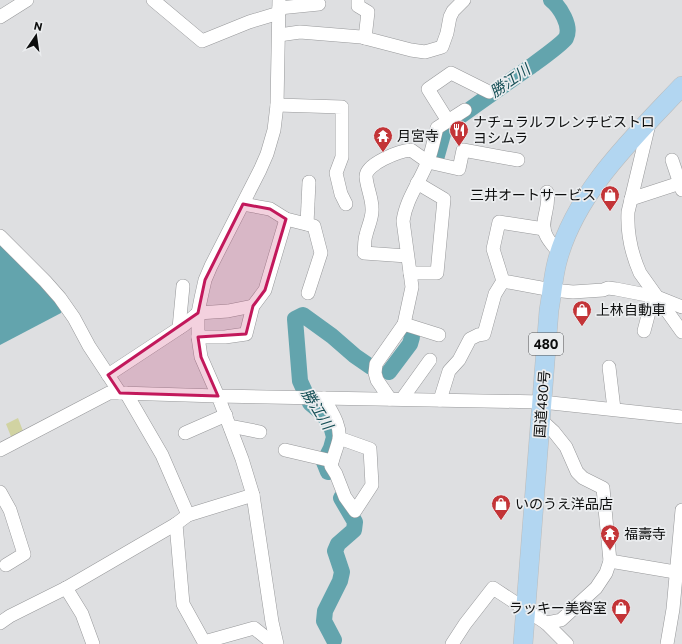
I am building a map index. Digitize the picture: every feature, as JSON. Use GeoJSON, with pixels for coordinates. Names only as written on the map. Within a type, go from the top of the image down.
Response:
{"type":"FeatureCollection","features":[{"type":"Feature","properties":{"kind":"highway","name":"国道480号"},"geometry":{"type":"LineString","coordinates":[[523,644],[549,310],[556,263],[570,226],[582,204],[603,173],[682,86]]}},
{"type":"Feature","properties":{"kind":"street"},"geometry":{"type":"LineString","coordinates":[[0,17],[27,0]]}},
{"type":"Feature","properties":{"kind":"street"},"geometry":{"type":"LineString","coordinates":[[153,0],[202,42],[279,7],[319,4]]}},
{"type":"Feature","properties":{"kind":"street"},"geometry":{"type":"LineString","coordinates":[[358,0],[358,6],[368,12],[365,38]]}},
{"type":"Feature","properties":{"kind":"street"},"geometry":{"type":"LineString","coordinates":[[278,35],[300,32],[365,38],[411,50],[425,52],[442,47],[447,33],[450,17],[453,11],[464,0]]}},
{"type":"Feature","properties":{"kind":"street"},"geometry":{"type":"LineString","coordinates":[[276,644],[253,495],[226,415],[201,357],[198,337],[198,313],[206,280],[267,154],[274,130],[277,105],[279,7]]}},
{"type":"Feature","properties":{"kind":"street"},"geometry":{"type":"LineString","coordinates":[[448,121],[428,89],[451,73],[489,92]]}},
{"type":"Feature","properties":{"kind":"street"},"geometry":{"type":"LineString","coordinates":[[277,105],[342,107],[342,157],[336,173],[341,194],[346,204]]}},
{"type":"Feature","properties":{"kind":"street"},"geometry":{"type":"LineString","coordinates":[[396,399],[377,380],[375,373],[376,364],[404,324],[412,287],[402,221],[404,211],[408,200],[428,162],[437,128],[464,110]]}},
{"type":"Feature","properties":{"kind":"street"},"geometry":{"type":"LineString","coordinates":[[650,120],[628,212],[627,224],[636,265],[640,273],[655,297],[682,332]]}},
{"type":"Feature","properties":{"kind":"street"},"geometry":{"type":"LineString","coordinates":[[407,256],[364,253],[365,236],[371,220],[372,208],[366,176],[367,170],[372,166],[403,151],[410,150],[428,162],[459,169],[463,150],[518,160]]}},
{"type":"Feature","properties":{"kind":"street"},"geometry":{"type":"LineString","coordinates":[[631,199],[681,187],[672,160]]}},
{"type":"Feature","properties":{"kind":"street"},"geometry":{"type":"LineString","coordinates":[[307,224],[309,182]]}},
{"type":"Feature","properties":{"kind":"street"},"geometry":{"type":"LineString","coordinates":[[410,273],[437,272],[444,199],[417,183]]}},
{"type":"Feature","properties":{"kind":"street"},"geometry":{"type":"LineString","coordinates":[[547,192],[549,199],[544,229],[546,235],[559,253]]}},
{"type":"Feature","properties":{"kind":"street"},"geometry":{"type":"LineString","coordinates":[[243,204],[270,208],[286,218],[314,226],[320,253],[308,293]]}},
{"type":"Feature","properties":{"kind":"street"},"geometry":{"type":"LineString","coordinates":[[198,337],[225,337],[246,334],[253,306],[266,290],[286,218]]}},
{"type":"Feature","properties":{"kind":"street"},"geometry":{"type":"LineString","coordinates":[[440,400],[449,371],[459,360],[470,339],[484,334],[496,294],[503,281],[493,249],[499,222],[544,229]]}},
{"type":"Feature","properties":{"kind":"street"},"geometry":{"type":"LineString","coordinates":[[0,236],[45,281],[60,298],[74,318],[89,346],[108,375],[123,393],[162,455],[188,515]]}},
{"type":"Feature","properties":{"kind":"street"},"geometry":{"type":"LineString","coordinates":[[503,281],[552,290],[573,292],[603,290],[608,288],[655,297],[682,307]]}},
{"type":"Feature","properties":{"kind":"street"},"geometry":{"type":"LineString","coordinates":[[179,328],[183,286]]}},
{"type":"Feature","properties":{"kind":"street"},"geometry":{"type":"LineString","coordinates":[[644,331],[655,297]]}},
{"type":"Feature","properties":{"kind":"street"},"geometry":{"type":"LineString","coordinates":[[108,375],[179,328],[198,313],[228,311],[253,306]]}},
{"type":"Feature","properties":{"kind":"street"},"geometry":{"type":"LineString","coordinates":[[404,324],[439,335]]}},
{"type":"Feature","properties":{"kind":"street"},"geometry":{"type":"LineString","coordinates":[[396,399],[430,360]]}},
{"type":"Feature","properties":{"kind":"street"},"geometry":{"type":"LineString","coordinates":[[609,367],[614,409]]}},
{"type":"Feature","properties":{"kind":"street"},"geometry":{"type":"LineString","coordinates":[[0,450],[109,393],[440,400],[541,410],[582,406],[682,417]]}},
{"type":"Feature","properties":{"kind":"street"},"geometry":{"type":"LineString","coordinates":[[314,398],[336,420],[339,430],[339,438],[328,460],[330,466],[336,474],[345,497],[355,511],[372,486],[370,449],[339,438]]}},
{"type":"Feature","properties":{"kind":"street"},"geometry":{"type":"LineString","coordinates":[[541,410],[554,432],[566,447],[577,472],[583,478],[603,488],[610,561],[606,573],[596,588],[561,620],[546,623]]}},
{"type":"Feature","properties":{"kind":"street"},"geometry":{"type":"LineString","coordinates":[[185,433],[226,415]]}},
{"type":"Feature","properties":{"kind":"street"},"geometry":{"type":"LineString","coordinates":[[231,429],[235,428],[260,432]]}},
{"type":"Feature","properties":{"kind":"street"},"geometry":{"type":"LineString","coordinates":[[285,450],[328,460]]}},
{"type":"Feature","properties":{"kind":"street"},"geometry":{"type":"LineString","coordinates":[[0,492],[10,510],[24,554],[6,565]]}},
{"type":"Feature","properties":{"kind":"street"},"geometry":{"type":"LineString","coordinates":[[0,623],[10,616],[66,588],[176,524],[188,515],[253,495]]}},
{"type":"Feature","properties":{"kind":"street"},"geometry":{"type":"LineString","coordinates":[[667,644],[682,510]]}},
{"type":"Feature","properties":{"kind":"street"},"geometry":{"type":"LineString","coordinates":[[176,524],[183,604],[204,642],[254,628],[276,644]]}},
{"type":"Feature","properties":{"kind":"street"},"geometry":{"type":"LineString","coordinates":[[610,561],[675,572]]}},
{"type":"Feature","properties":{"kind":"street"},"geometry":{"type":"LineString","coordinates":[[66,588],[82,614],[93,644]]}},
{"type":"Feature","properties":{"kind":"street"},"geometry":{"type":"LineString","coordinates":[[452,644],[465,624],[493,588],[546,623],[567,644]]}},
{"type":"Feature","properties":{"kind":"highlighted area"},"geometry":{"type":"Polygon","coordinates":[[[243,204],[270,209],[286,219],[265,290],[253,306],[246,334],[198,337],[201,357],[218,396],[120,393],[108,375],[198,313],[205,280],[243,204]]]}},
{"type":"Feature","properties":{"kind":"green space"},"geometry":{"type":"Polygon","coordinates":[[[18,418],[23,431],[12,439],[6,424],[18,418]]]}},
{"type":"Feature","properties":{"kind":"water"},"geometry":{"type":"Polygon","coordinates":[[[0,243],[42,284],[62,309],[61,313],[0,345],[0,243]]]}},
{"type":"Feature","properties":{"kind":"waterway","name":"勝江川"},"geometry":{"type":"LineString","coordinates":[[436,159],[445,127],[544,57],[566,38],[567,28],[564,17],[558,7],[551,0]]}},
{"type":"Feature","properties":{"kind":"waterway","name":"勝江川"},"geometry":{"type":"LineString","coordinates":[[328,472],[324,462],[331,448],[334,437],[331,426],[322,413],[310,403],[300,381],[295,319],[303,315],[371,367]]}},
{"type":"Feature","properties":{"kind":"waterway","name":"勝江川"},"geometry":{"type":"LineString","coordinates":[[389,372],[410,344],[412,337]]}},
{"type":"Feature","properties":{"kind":"waterway","name":"勝江川"},"geometry":{"type":"LineString","coordinates":[[334,640],[324,621],[325,611],[340,581],[342,572],[335,551],[338,544],[354,530],[355,522],[341,498]]}},
{"type":"Feature","properties":{"kind":"place","name":"ナチュラルフレンチビストロ ヨシムラ"},"geometry":{"type":"Point","coordinates":[459,147]}},
{"type":"Feature","properties":{"kind":"place","name":"月宮寺"},"geometry":{"type":"Point","coordinates":[383,153]}},
{"type":"Feature","properties":{"kind":"place","name":"三井オートサービス"},"geometry":{"type":"Point","coordinates":[610,212]}},
{"type":"Feature","properties":{"kind":"place","name":"上林自動車"},"geometry":{"type":"Point","coordinates":[582,327]}},
{"type":"Feature","properties":{"kind":"place","name":"いのうえ洋品店"},"geometry":{"type":"Point","coordinates":[501,521]}},
{"type":"Feature","properties":{"kind":"place","name":"福壽寺"},"geometry":{"type":"Point","coordinates":[610,551]}},
{"type":"Feature","properties":{"kind":"place","name":"ラッキー美容室"},"geometry":{"type":"Point","coordinates":[621,625]}}]}
